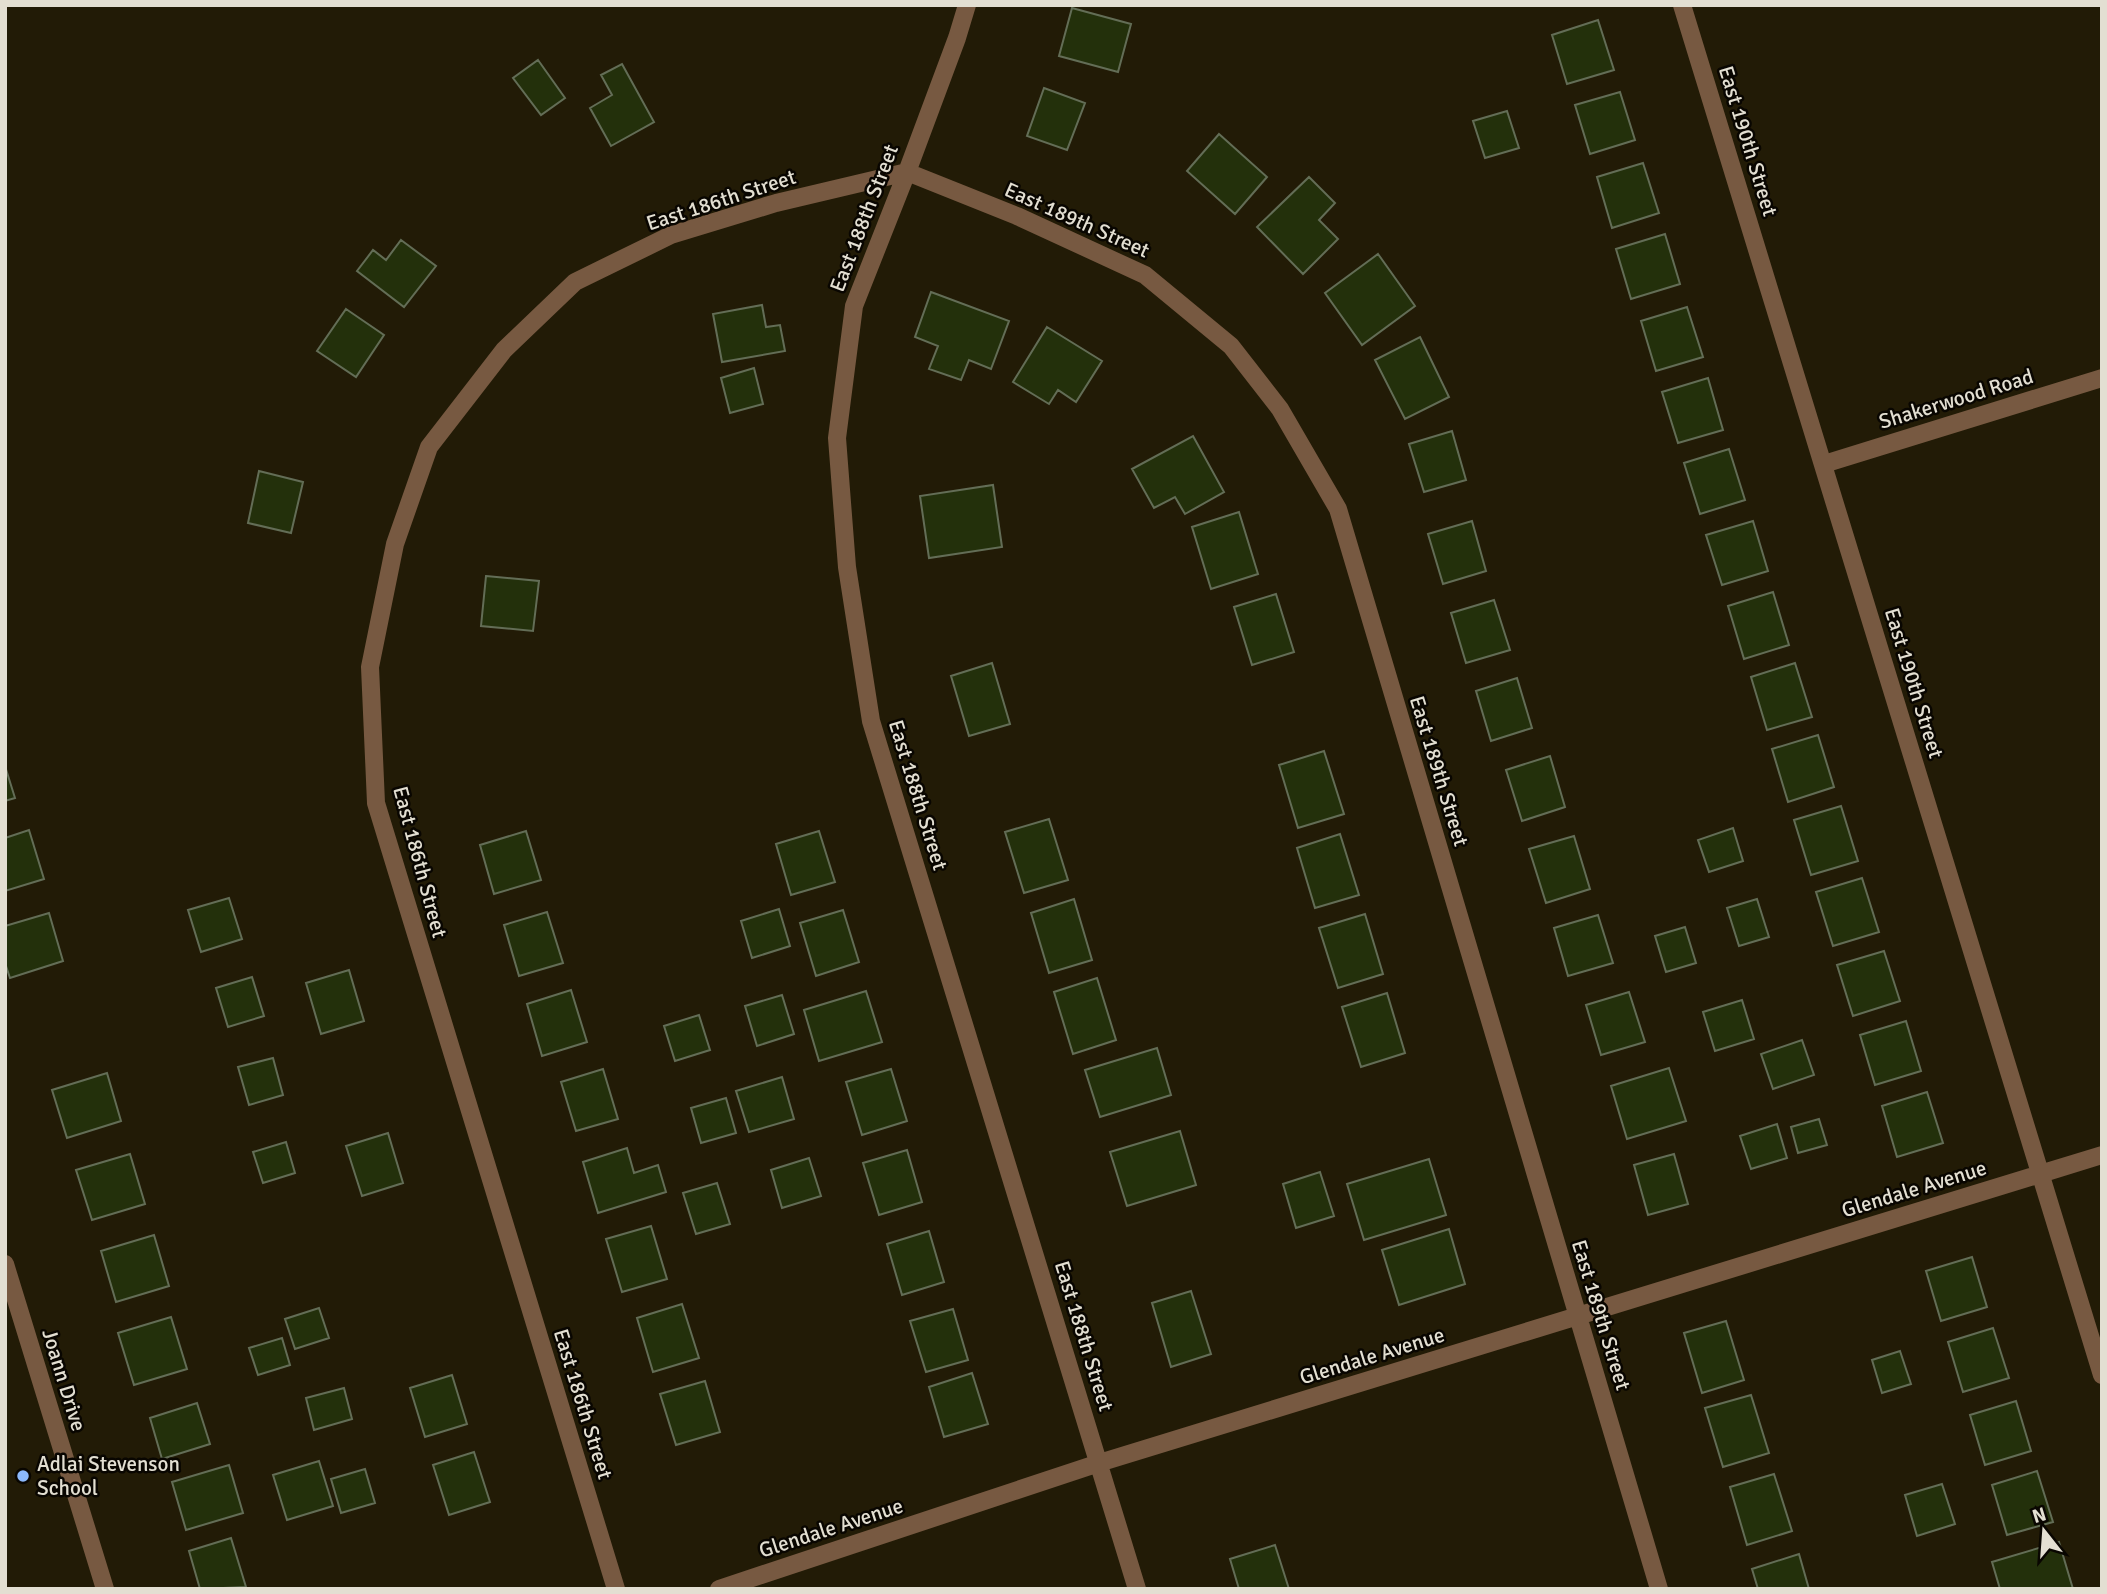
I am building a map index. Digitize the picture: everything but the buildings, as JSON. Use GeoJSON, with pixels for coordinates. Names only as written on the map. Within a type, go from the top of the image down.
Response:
{"type":"FeatureCollection","features":[{"type":"Feature","properties":{"kind":"street","name":"East 188th Street"},"geometry":{"type":"LineString","coordinates":[[967,5],[907,172],[854,306],[837,438],[847,568],[871,721],[1138,1589]]}},
{"type":"Feature","properties":{"kind":"street","name":"East 190th Street"},"geometry":{"type":"LineString","coordinates":[[1682,5],[2102,1375]]}},
{"type":"Feature","properties":{"kind":"street","name":"East 189th Street"},"geometry":{"type":"LineString","coordinates":[[907,172],[1017,216],[1145,275],[1231,346],[1280,409],[1338,509],[1659,1589]]}},
{"type":"Feature","properties":{"kind":"street","name":"East 186th Street"},"geometry":{"type":"LineString","coordinates":[[616,1589],[376,803],[370,667],[389,571],[395,544],[429,447],[504,350],[575,282],[671,235],[776,203],[907,172]]}},
{"type":"Feature","properties":{"kind":"street","name":"Shakerwood Road"},"geometry":{"type":"LineString","coordinates":[[1824,464],[2102,379]]}},
{"type":"Feature","properties":{"kind":"street","name":"Glendale Avenue"},"geometry":{"type":"LineString","coordinates":[[719,1589],[1099,1463],[2102,1155]]}},
{"type":"Feature","properties":{"kind":"street","name":"Joann Drive"},"geometry":{"type":"LineString","coordinates":[[5,1264],[105,1589]]}},
{"type":"Feature","properties":{"kind":"place","name":"Adlai Stevenson School"},"geometry":{"type":"Point","coordinates":[23,1476]}}]}
